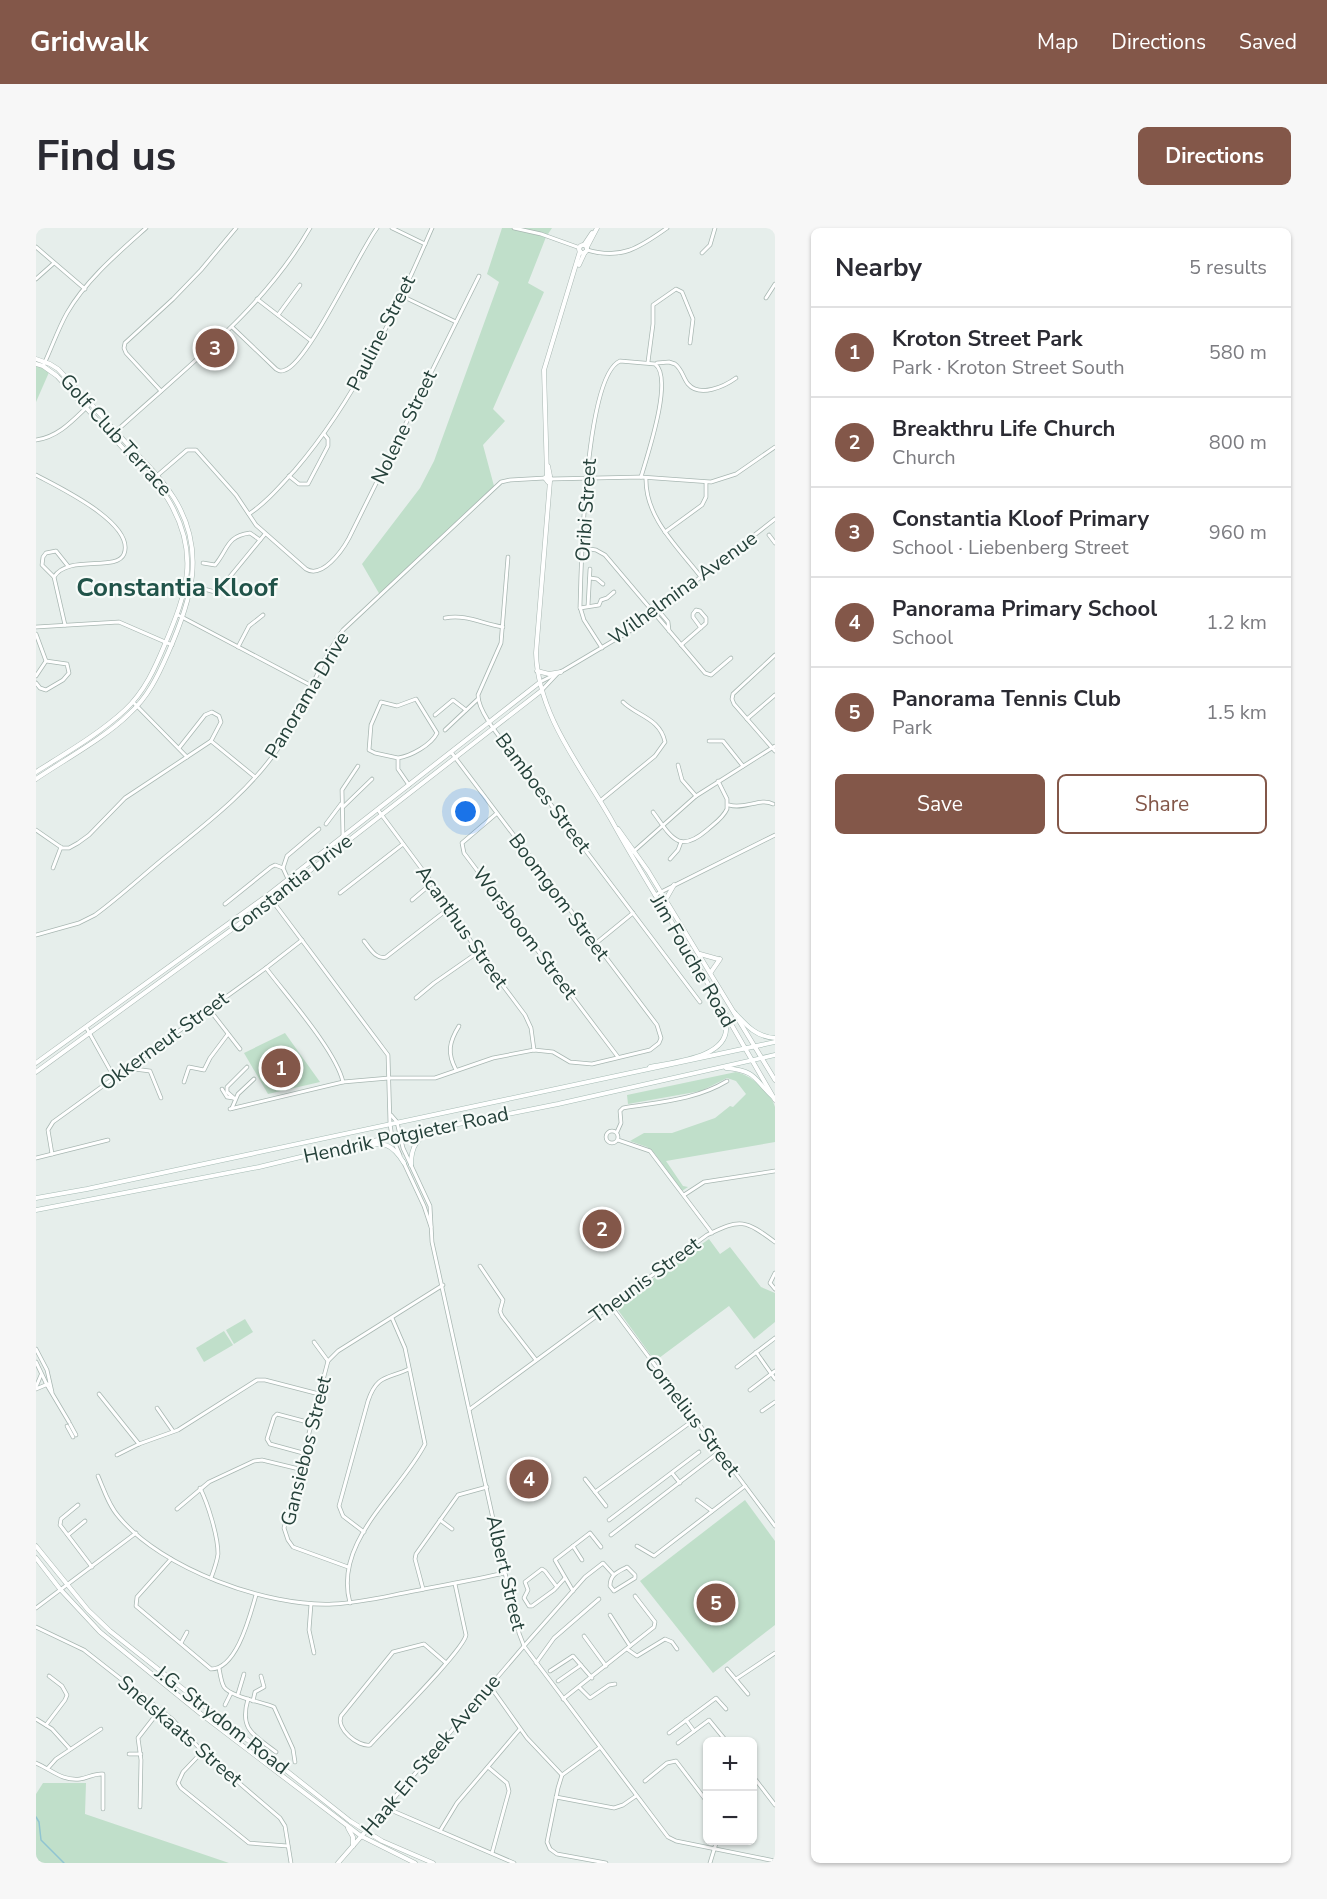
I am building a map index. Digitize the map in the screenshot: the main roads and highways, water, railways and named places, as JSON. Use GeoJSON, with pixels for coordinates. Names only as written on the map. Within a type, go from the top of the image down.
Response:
{"type":"FeatureCollection","features":[{"type":"Feature","properties":{"kind":"waterway"},"geometry":{"type":"LineString","coordinates":[[36,1817],[39,1822],[41,1840],[64,1863]]}},
{"type":"Feature","properties":{"kind":"place","name":"Constantia Kloof Primary"},"geometry":{"type":"Point","coordinates":[215,348]}},
{"type":"Feature","properties":{"kind":"place","name":"Kroton Street Park"},"geometry":{"type":"Point","coordinates":[281,1068]}},
{"type":"Feature","properties":{"kind":"place","name":"Breakthru Life Church"},"geometry":{"type":"Point","coordinates":[602,1229]}},
{"type":"Feature","properties":{"kind":"place","name":"Panorama Primary School"},"geometry":{"type":"Point","coordinates":[529,1479]}},
{"type":"Feature","properties":{"kind":"place","name":"Panorama Tennis Club"},"geometry":{"type":"Point","coordinates":[716,1603]}},
{"type":"Feature","properties":{"kind":"district","name":"Constantia Kloof"},"geometry":{"type":"Point","coordinates":[177,587]}}]}
